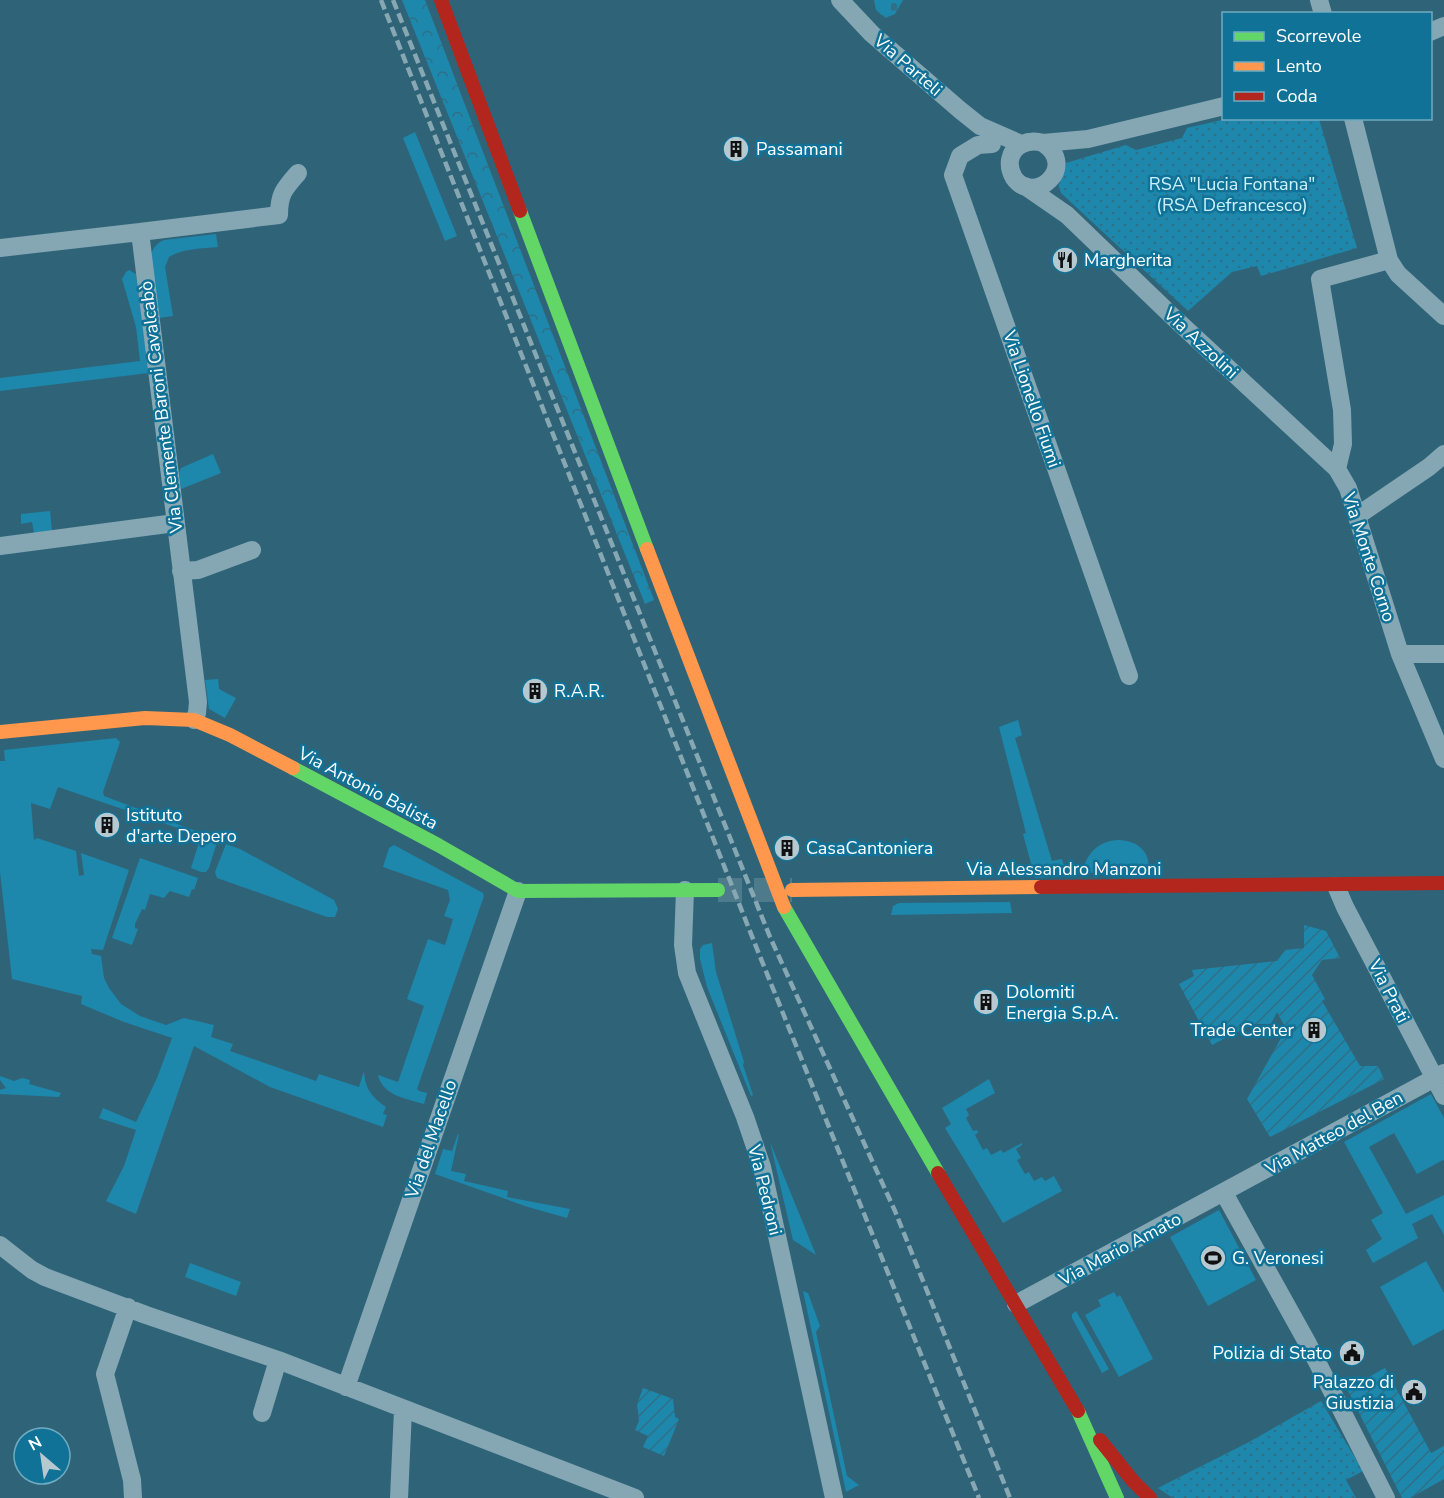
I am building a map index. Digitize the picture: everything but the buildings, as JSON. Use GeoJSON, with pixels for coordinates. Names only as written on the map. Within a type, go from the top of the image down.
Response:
{"type":"FeatureCollection","features":[{"type":"Feature","properties":{"kind":"main road"},"geometry":{"type":"LineString","coordinates":[[441,0],[778,896],[793,926],[1083,1422],[1117,1498]]}},
{"type":"Feature","properties":{"kind":"main road","name":"Via Antonio Balista"},"geometry":{"type":"LineString","coordinates":[[0,732],[145,718],[194,720],[230,735],[438,845],[518,891]]}},
{"type":"Feature","properties":{"kind":"main road","name":"Via Alessandro Manzoni"},"geometry":{"type":"LineString","coordinates":[[792,890],[1115,885],[1217,887],[1444,884]]}},
{"type":"Feature","properties":{"kind":"main road"},"geometry":{"type":"LineString","coordinates":[[518,891],[718,890]]}},
{"type":"Feature","properties":{"kind":"main road"},"geometry":{"type":"LineString","coordinates":[[1083,1422],[1150,1498]]}},
{"type":"Feature","properties":{"kind":"street","name":"Via Parteli"},"geometry":{"type":"LineString","coordinates":[[840,0],[896,56],[980,126],[1021,144],[1035,141],[1043,143],[1088,139],[1222,106]]}},
{"type":"Feature","properties":{"kind":"street"},"geometry":{"type":"LineString","coordinates":[[1354,120],[1389,260],[1398,274],[1444,316]]}},
{"type":"Feature","properties":{"kind":"street","name":"Via Parteli"},"geometry":{"type":"LineString","coordinates":[[980,126],[1018,183],[1025,186],[1041,186],[1055,169],[1088,139]]}},
{"type":"Feature","properties":{"kind":"street"},"geometry":{"type":"LineString","coordinates":[[1043,143],[1050,147],[1055,169]]}},
{"type":"Feature","properties":{"kind":"street","name":"Via Lionello Fiumi"},"geometry":{"type":"LineString","coordinates":[[992,144],[978,145],[960,156],[953,175],[1129,676]]}},
{"type":"Feature","properties":{"kind":"street"},"geometry":{"type":"LineString","coordinates":[[1010,170],[1011,155],[1021,144]]}},
{"type":"Feature","properties":{"kind":"street","name":"Via Azzolini"},"geometry":{"type":"LineString","coordinates":[[1055,169],[1067,215]]}},
{"type":"Feature","properties":{"kind":"street"},"geometry":{"type":"LineString","coordinates":[[0,248],[279,215],[279,200],[283,190],[298,173]]}},
{"type":"Feature","properties":{"kind":"street","name":"Via Azzolini"},"geometry":{"type":"LineString","coordinates":[[1025,186],[1067,215],[1336,469]]}},
{"type":"Feature","properties":{"kind":"street","name":"Via Clemente Baroni Cavalcabò"},"geometry":{"type":"LineString","coordinates":[[140,232],[198,702],[194,720]]}},
{"type":"Feature","properties":{"kind":"street","name":"Via Monte Corno"},"geometry":{"type":"LineString","coordinates":[[1389,260],[1320,279],[1342,410],[1343,444],[1336,469],[1348,488],[1400,654],[1444,759]]}},
{"type":"Feature","properties":{"kind":"street"},"geometry":{"type":"LineString","coordinates":[[1357,516],[1429,468],[1444,454]]}},
{"type":"Feature","properties":{"kind":"street"},"geometry":{"type":"LineString","coordinates":[[0,546],[175,523]]}},
{"type":"Feature","properties":{"kind":"street"},"geometry":{"type":"LineString","coordinates":[[181,571],[198,570],[252,550]]}},
{"type":"Feature","properties":{"kind":"street"},"geometry":{"type":"LineString","coordinates":[[1400,654],[1444,654]]}},
{"type":"Feature","properties":{"kind":"street","name":"Via Prati"},"geometry":{"type":"LineString","coordinates":[[1336,886],[1345,907],[1439,1076],[1444,1096]]}},
{"type":"Feature","properties":{"kind":"street","name":"Via Pedroni"},"geometry":{"type":"LineString","coordinates":[[686,890],[683,945],[687,973],[745,1117],[762,1167],[834,1498]]}},
{"type":"Feature","properties":{"kind":"street","name":"Via del Macello"},"geometry":{"type":"LineString","coordinates":[[346,1387],[518,891]]}},
{"type":"Feature","properties":{"kind":"street","name":"Via Matteo del Ben"},"geometry":{"type":"LineString","coordinates":[[1224,1193],[1439,1076]]}},
{"type":"Feature","properties":{"kind":"street","name":"Via Mario Amato"},"geometry":{"type":"LineString","coordinates":[[1016,1305],[1224,1193]]}},
{"type":"Feature","properties":{"kind":"street"},"geometry":{"type":"LineString","coordinates":[[1224,1193],[1308,1344],[1386,1498]]}},
{"type":"Feature","properties":{"kind":"street"},"geometry":{"type":"LineString","coordinates":[[0,1245],[32,1270],[45,1277],[278,1360],[635,1498]]}},
{"type":"Feature","properties":{"kind":"street"},"geometry":{"type":"LineString","coordinates":[[128,1307],[105,1374],[132,1480],[133,1498]]}},
{"type":"Feature","properties":{"kind":"street"},"geometry":{"type":"LineString","coordinates":[[262,1413],[278,1360]]}},
{"type":"Feature","properties":{"kind":"street"},"geometry":{"type":"LineString","coordinates":[[399,1498],[403,1410]]}},
{"type":"Feature","properties":{"kind":"green space"},"geometry":{"type":"Polygon","coordinates":[[[402,0],[425,0],[654,600],[645,604],[402,0]]]}},
{"type":"Feature","properties":{"kind":"green space"},"geometry":{"type":"Polygon","coordinates":[[[874,0],[903,0],[895,14],[885,18],[876,10],[874,0]]]}},
{"type":"Feature","properties":{"kind":"green space","name":"RSA \"Lucia Fontana\" (RSA Defrancesco)"},"geometry":{"type":"Polygon","coordinates":[[[1222,120],[1319,120],[1357,248],[1261,276],[1257,266],[1232,272],[1188,311],[1061,193],[1058,180],[1058,174],[1066,163],[1126,145],[1136,150],[1182,138],[1187,128],[1222,120]]]}},
{"type":"Feature","properties":{"kind":"green space"},"geometry":{"type":"Polygon","coordinates":[[[415,132],[457,236],[445,241],[403,138],[415,132]]]}},
{"type":"Feature","properties":{"kind":"green space"},"geometry":{"type":"Polygon","coordinates":[[[216,234],[218,247],[186,250],[169,257],[165,267],[173,316],[159,318],[151,254],[155,247],[164,240],[216,234]]]}},
{"type":"Feature","properties":{"kind":"green space"},"geometry":{"type":"Polygon","coordinates":[[[129,270],[136,274],[149,373],[0,391],[0,378],[140,361],[136,327],[122,279],[129,270]]]}},
{"type":"Feature","properties":{"kind":"green space"},"geometry":{"type":"Polygon","coordinates":[[[213,454],[221,473],[181,489],[179,473],[181,468],[213,454]]]}},
{"type":"Feature","properties":{"kind":"green space"},"geometry":{"type":"Polygon","coordinates":[[[50,511],[52,531],[34,533],[32,522],[21,524],[21,514],[50,511]]]}},
{"type":"Feature","properties":{"kind":"green space"},"geometry":{"type":"Polygon","coordinates":[[[218,679],[219,689],[236,698],[225,718],[209,709],[205,680],[218,679]]]}},
{"type":"Feature","properties":{"kind":"green space"},"geometry":{"type":"Polygon","coordinates":[[[1018,720],[1022,735],[1015,738],[1052,861],[1062,859],[1067,876],[1035,878],[999,727],[1018,720]]]}},
{"type":"Feature","properties":{"kind":"green space"},"geometry":{"type":"Polygon","coordinates":[[[116,738],[120,742],[103,792],[104,796],[214,838],[217,842],[209,868],[206,872],[201,872],[191,868],[201,836],[58,787],[50,809],[31,803],[34,840],[37,838],[76,851],[79,876],[84,875],[81,853],[129,870],[103,950],[91,949],[92,954],[101,956],[104,978],[109,988],[121,1004],[140,1016],[166,1025],[184,1018],[214,1025],[211,1037],[233,1044],[230,1051],[316,1081],[319,1074],[359,1087],[364,1071],[368,1088],[373,1096],[386,1107],[383,1114],[387,1115],[383,1127],[270,1087],[194,1046],[136,1214],[106,1201],[124,1166],[136,1130],[99,1118],[103,1108],[136,1122],[157,1078],[172,1038],[124,1022],[81,1004],[82,996],[12,979],[0,872],[0,761],[5,761],[4,750],[116,738]]]}},
{"type":"Feature","properties":{"kind":"green space"},"geometry":{"type":"Polygon","coordinates":[[[1124,840],[1140,847],[1147,856],[1149,868],[1088,873],[1084,865],[1089,855],[1101,844],[1124,840]]]}},
{"type":"Feature","properties":{"kind":"green space"},"geometry":{"type":"Polygon","coordinates":[[[226,844],[240,849],[334,900],[338,909],[335,917],[327,917],[217,878],[215,872],[226,844]]]}},
{"type":"Feature","properties":{"kind":"green space"},"geometry":{"type":"Polygon","coordinates":[[[394,845],[483,893],[484,896],[417,1089],[427,1093],[424,1104],[390,1092],[378,1075],[398,1082],[424,1006],[407,999],[428,939],[445,945],[453,919],[444,916],[450,900],[448,890],[383,867],[389,848],[394,845]]]}},
{"type":"Feature","properties":{"kind":"green space"},"geometry":{"type":"Polygon","coordinates":[[[140,858],[198,878],[189,897],[170,891],[164,898],[150,894],[145,910],[142,909],[135,924],[135,928],[138,929],[132,945],[112,938],[140,858]]]}},
{"type":"Feature","properties":{"kind":"green space"},"geometry":{"type":"Polygon","coordinates":[[[1010,902],[1012,913],[891,915],[893,906],[899,903],[1010,902]]]}},
{"type":"Feature","properties":{"kind":"green space"},"geometry":{"type":"Polygon","coordinates":[[[1304,925],[1326,931],[1340,958],[1322,960],[1312,975],[1325,999],[1322,1001],[1360,1066],[1378,1066],[1384,1079],[1270,1137],[1247,1099],[1286,1029],[1277,1012],[1271,1024],[1253,1024],[1212,1045],[1179,984],[1194,976],[1192,970],[1277,961],[1285,950],[1304,948],[1304,925]]]}},
{"type":"Feature","properties":{"kind":"green space"},"geometry":{"type":"Polygon","coordinates":[[[712,943],[716,972],[744,1062],[753,1095],[751,1096],[707,987],[700,959],[700,949],[703,945],[712,943]]]}},
{"type":"Feature","properties":{"kind":"green space"},"geometry":{"type":"Polygon","coordinates":[[[0,1076],[14,1081],[22,1078],[30,1080],[29,1084],[61,1093],[59,1097],[0,1094],[0,1090],[6,1088],[0,1076]]]}},
{"type":"Feature","properties":{"kind":"green space"},"geometry":{"type":"Polygon","coordinates":[[[989,1079],[995,1093],[966,1109],[969,1115],[966,1118],[973,1131],[977,1130],[978,1133],[975,1135],[983,1150],[987,1148],[991,1155],[1001,1150],[1003,1153],[1022,1143],[1016,1149],[1021,1158],[1017,1160],[1025,1174],[1029,1172],[1034,1181],[1042,1177],[1045,1181],[1054,1176],[1062,1191],[1003,1223],[945,1128],[951,1124],[942,1108],[989,1079]]]}},
{"type":"Feature","properties":{"kind":"green space"},"geometry":{"type":"Polygon","coordinates":[[[1431,1094],[1444,1118],[1444,1161],[1417,1174],[1394,1133],[1369,1147],[1406,1214],[1444,1195],[1444,1235],[1432,1214],[1412,1224],[1418,1238],[1373,1263],[1366,1250],[1382,1239],[1371,1220],[1383,1213],[1344,1142],[1431,1094]]]}},
{"type":"Feature","properties":{"kind":"green space"},"geometry":{"type":"Polygon","coordinates":[[[458,1134],[451,1171],[466,1174],[464,1181],[508,1191],[507,1197],[570,1209],[567,1218],[528,1207],[435,1174],[443,1149],[452,1151],[458,1134]]]}},
{"type":"Feature","properties":{"kind":"green space"},"geometry":{"type":"Polygon","coordinates":[[[770,1142],[816,1255],[793,1240],[770,1142]]]}},
{"type":"Feature","properties":{"kind":"green space","name":"G. Veronesi"},"geometry":{"type":"Polygon","coordinates":[[[1219,1210],[1256,1280],[1208,1306],[1170,1237],[1219,1210]]]}},
{"type":"Feature","properties":{"kind":"green space"},"geometry":{"type":"Polygon","coordinates":[[[1426,1261],[1444,1293],[1444,1329],[1413,1346],[1380,1287],[1426,1261]]]}},
{"type":"Feature","properties":{"kind":"green space"},"geometry":{"type":"Polygon","coordinates":[[[190,1263],[241,1282],[236,1296],[185,1277],[190,1263]]]}},
{"type":"Feature","properties":{"kind":"green space"},"geometry":{"type":"Polygon","coordinates":[[[803,1291],[808,1293],[820,1326],[816,1332],[847,1476],[859,1485],[846,1492],[803,1291]]]}},
{"type":"Feature","properties":{"kind":"green space"},"geometry":{"type":"Polygon","coordinates":[[[1114,1292],[1117,1297],[1120,1295],[1153,1359],[1119,1377],[1085,1315],[1101,1306],[1098,1300],[1114,1292]]]}},
{"type":"Feature","properties":{"kind":"green space"},"geometry":{"type":"Polygon","coordinates":[[[1076,1311],[1109,1369],[1102,1373],[1072,1318],[1072,1314],[1076,1311]]]}},
{"type":"Feature","properties":{"kind":"green space"},"geometry":{"type":"Polygon","coordinates":[[[1385,1368],[1431,1453],[1444,1446],[1444,1479],[1410,1498],[1402,1498],[1347,1389],[1385,1368]]]}},
{"type":"Feature","properties":{"kind":"green space"},"geometry":{"type":"Polygon","coordinates":[[[643,1388],[673,1399],[675,1417],[679,1419],[664,1456],[643,1447],[648,1436],[635,1430],[639,1421],[637,1404],[643,1388]]]}},
{"type":"Feature","properties":{"kind":"green space"},"geometry":{"type":"Polygon","coordinates":[[[1321,1401],[1363,1471],[1346,1480],[1356,1498],[1173,1498],[1158,1488],[1249,1442],[1321,1401]]]}},
{"type":"Feature","properties":{"kind":"tunnel"},"geometry":{"type":"LineString","coordinates":[[718,890],[792,890]]}},
{"type":"Feature","properties":{"kind":"railway"},"geometry":{"type":"LineString","coordinates":[[381,0],[757,949],[979,1498]]}},
{"type":"Feature","properties":{"kind":"railway"},"geometry":{"type":"LineString","coordinates":[[393,0],[770,937],[895,1211],[1010,1498]]}},
{"type":"Feature","properties":{"kind":"traffic: fast"},"geometry":{"type":"LineString","coordinates":[[520,211],[647,549]]}},
{"type":"Feature","properties":{"kind":"traffic: fast"},"geometry":{"type":"LineString","coordinates":[[293,768],[438,845],[518,891],[718,890]]}},
{"type":"Feature","properties":{"kind":"traffic: fast"},"geometry":{"type":"LineString","coordinates":[[784,907],[938,1173]]}},
{"type":"Feature","properties":{"kind":"traffic: fast"},"geometry":{"type":"LineString","coordinates":[[1078,1411],[1117,1498]]}},
{"type":"Feature","properties":{"kind":"traffic: slow"},"geometry":{"type":"LineString","coordinates":[[647,549],[784,907]]}},
{"type":"Feature","properties":{"kind":"traffic: slow"},"geometry":{"type":"LineString","coordinates":[[0,732],[145,718],[194,720],[230,735],[293,768]]}},
{"type":"Feature","properties":{"kind":"traffic: slow"},"geometry":{"type":"LineString","coordinates":[[792,890],[1041,887]]}},
{"type":"Feature","properties":{"kind":"traffic: jam"},"geometry":{"type":"LineString","coordinates":[[441,0],[520,211]]}},
{"type":"Feature","properties":{"kind":"traffic: jam"},"geometry":{"type":"LineString","coordinates":[[1041,887],[1444,883]]}},
{"type":"Feature","properties":{"kind":"traffic: jam"},"geometry":{"type":"LineString","coordinates":[[938,1173],[1078,1411]]}},
{"type":"Feature","properties":{"kind":"traffic: jam"},"geometry":{"type":"LineString","coordinates":[[1100,1440],[1150,1498]]}},
{"type":"Feature","properties":{"kind":"place","name":"Passamani"},"geometry":{"type":"Point","coordinates":[736,149]}},
{"type":"Feature","properties":{"kind":"place","name":"Margherita"},"geometry":{"type":"Point","coordinates":[1065,260]}},
{"type":"Feature","properties":{"kind":"place","name":"R.A.R."},"geometry":{"type":"Point","coordinates":[535,691]}},
{"type":"Feature","properties":{"kind":"place","name":"Istituto d'arte Depero"},"geometry":{"type":"Point","coordinates":[107,825]}},
{"type":"Feature","properties":{"kind":"place","name":"CasaCantoniera"},"geometry":{"type":"Point","coordinates":[787,848]}},
{"type":"Feature","properties":{"kind":"place","name":"Dolomiti Energia S.p.A."},"geometry":{"type":"Point","coordinates":[986,1002]}},
{"type":"Feature","properties":{"kind":"place","name":"Trade Center"},"geometry":{"type":"Point","coordinates":[1314,1030]}},
{"type":"Feature","properties":{"kind":"place","name":"G. Veronesi"},"geometry":{"type":"Point","coordinates":[1213,1258]}},
{"type":"Feature","properties":{"kind":"place","name":"Polizia di Stato"},"geometry":{"type":"Point","coordinates":[1352,1353]}},
{"type":"Feature","properties":{"kind":"place","name":"Palazzo di Giustizia"},"geometry":{"type":"Point","coordinates":[1414,1392]}}]}
